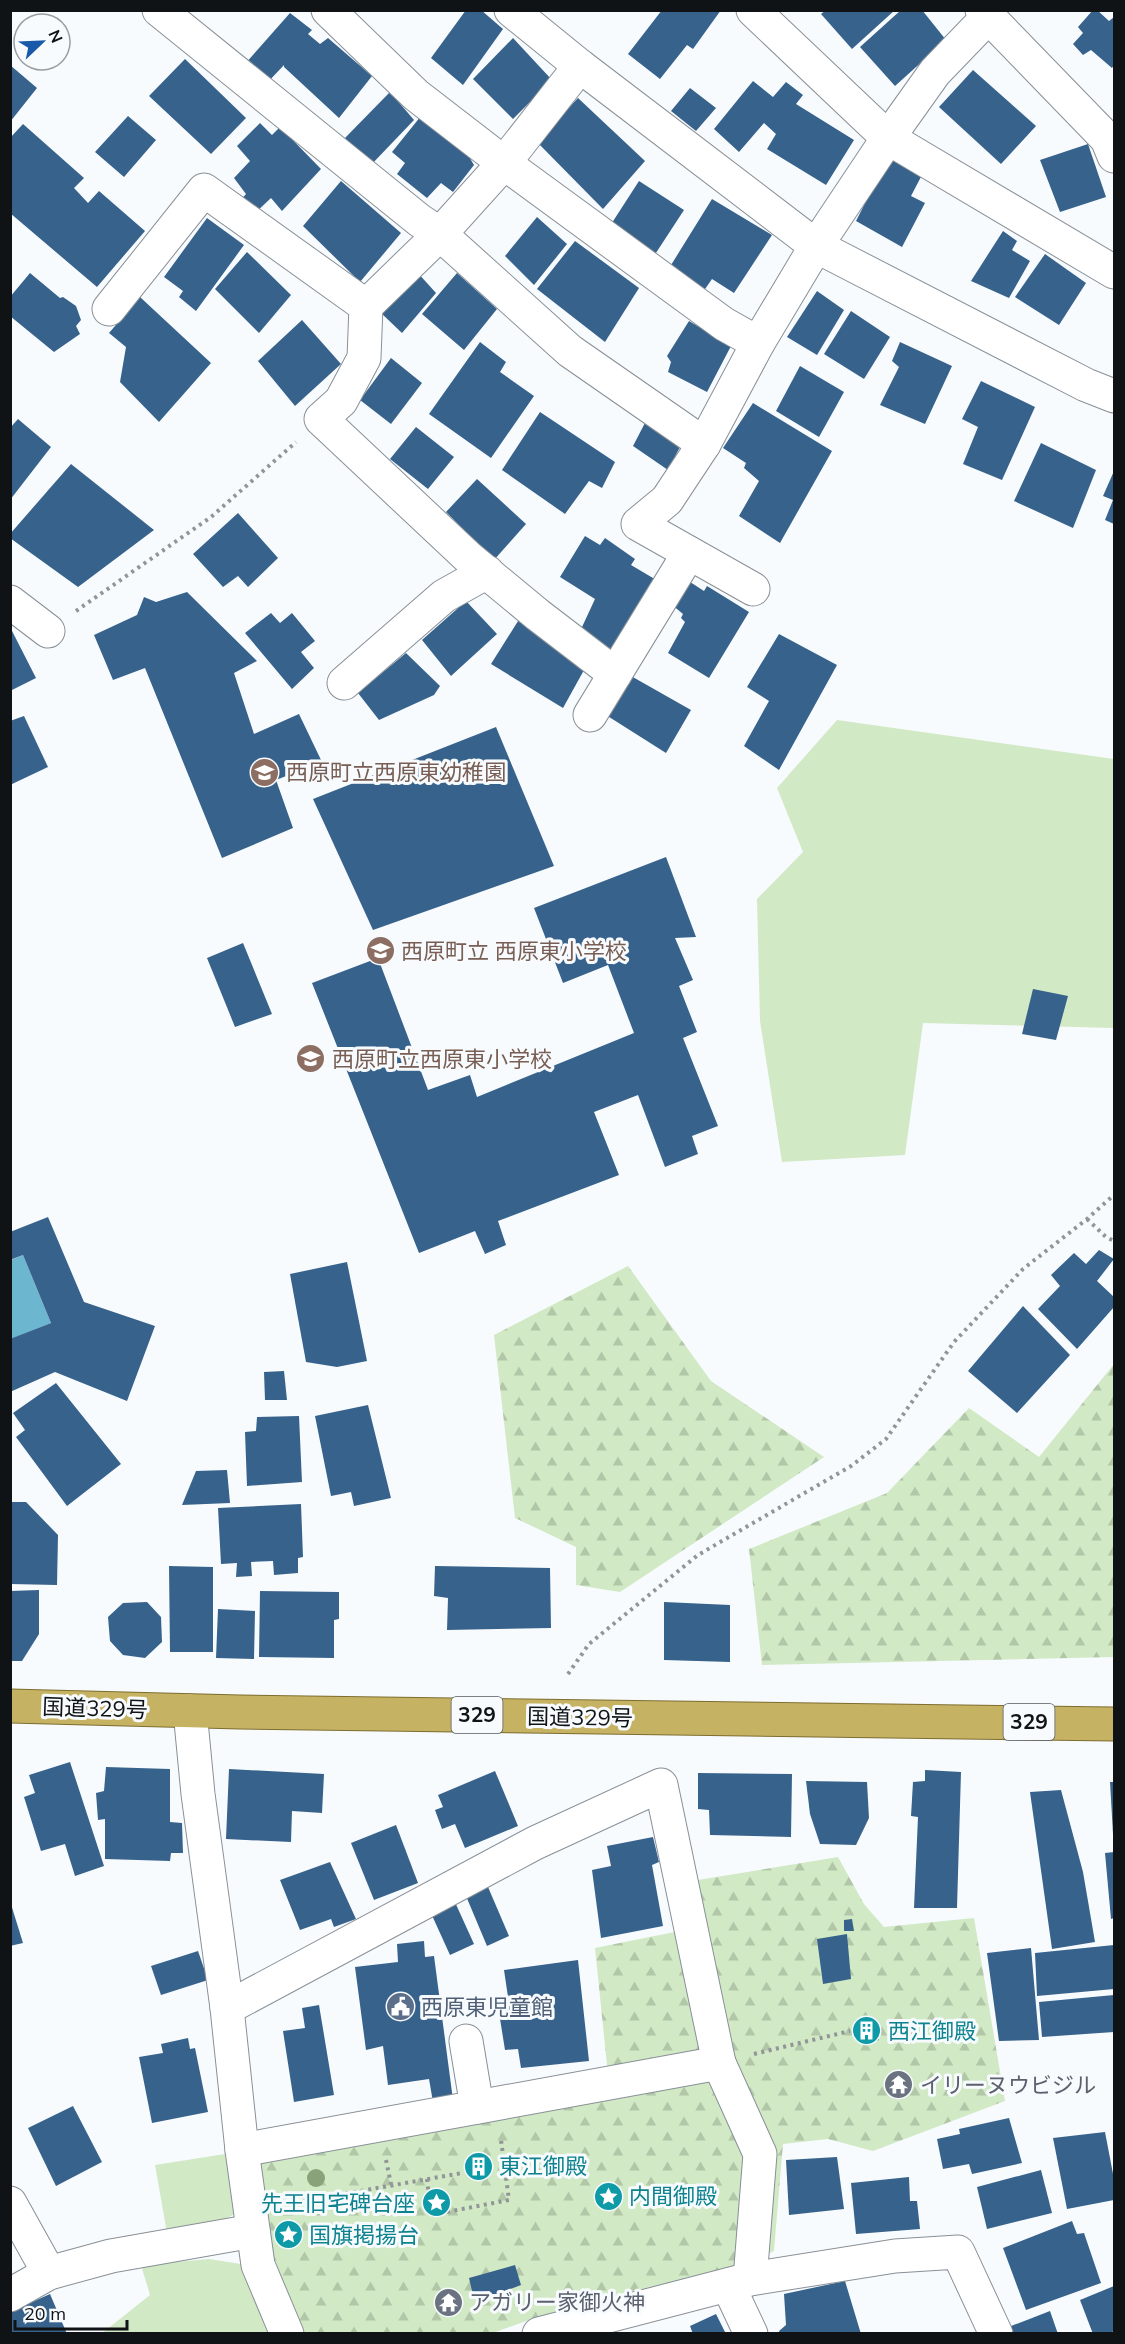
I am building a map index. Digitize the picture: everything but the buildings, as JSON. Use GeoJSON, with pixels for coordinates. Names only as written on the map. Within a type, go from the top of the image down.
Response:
{"type":"FeatureCollection","features":[{"type":"Feature","properties":{"kind":"highway","name":"国道329号"},"geometry":{"type":"LineString","coordinates":[[10,1706],[190,1711],[1114,1724]]}},
{"type":"Feature","properties":{"kind":"street"},"geometry":{"type":"LineString","coordinates":[[159,10],[419,220],[440,234],[570,351],[704,444]]}},
{"type":"Feature","properties":{"kind":"street"},"geometry":{"type":"LineString","coordinates":[[328,10],[416,95],[504,163],[724,324],[758,343]]}},
{"type":"Feature","properties":{"kind":"street"},"geometry":{"type":"LineString","coordinates":[[511,10],[580,66],[816,246],[1075,380],[1114,396]]}},
{"type":"Feature","properties":{"kind":"street"},"geometry":{"type":"LineString","coordinates":[[753,10],[888,138],[1114,272]]}},
{"type":"Feature","properties":{"kind":"street"},"geometry":{"type":"LineString","coordinates":[[753,589],[638,524],[667,500],[704,444],[758,343],[816,246],[935,72],[985,14],[1112,139]]}},
{"type":"Feature","properties":{"kind":"street"},"geometry":{"type":"LineString","coordinates":[[580,66],[504,163],[440,234],[366,306],[364,358],[341,401],[321,419],[469,558],[615,674]]}},
{"type":"Feature","properties":{"kind":"street"},"geometry":{"type":"LineString","coordinates":[[109,309],[204,190],[366,306]]}},
{"type":"Feature","properties":{"kind":"street"},"geometry":{"type":"LineString","coordinates":[[590,715],[689,553]]}},
{"type":"Feature","properties":{"kind":"street"},"geometry":{"type":"LineString","coordinates":[[344,683],[444,596],[487,572]]}},
{"type":"Feature","properties":{"kind":"street"},"geometry":{"type":"LineString","coordinates":[[10,602],[48,631]]}},
{"type":"Feature","properties":{"kind":"street"},"geometry":{"type":"LineString","coordinates":[[190,1711],[198,1794],[258,2265],[287,2334]]}},
{"type":"Feature","properties":{"kind":"street"},"geometry":{"type":"LineString","coordinates":[[227,2008],[535,1843],[661,1785],[719,2063],[760,2154],[739,2282],[751,2334]]}},
{"type":"Feature","properties":{"kind":"street"},"geometry":{"type":"LineString","coordinates":[[466,2041],[477,2107]]}},
{"type":"Feature","properties":{"kind":"street"},"geometry":{"type":"LineString","coordinates":[[242,2150],[719,2063]]}},
{"type":"Feature","properties":{"kind":"street"},"geometry":{"type":"LineString","coordinates":[[10,2203],[49,2272]]}},
{"type":"Feature","properties":{"kind":"street"},"geometry":{"type":"LineString","coordinates":[[10,2295],[49,2272],[252,2221]]}},
{"type":"Feature","properties":{"kind":"street"},"geometry":{"type":"LineString","coordinates":[[556,2331],[739,2282],[895,2256],[958,2252],[996,2334]]}},
{"type":"Feature","properties":{"kind":"path"},"geometry":{"type":"LineString","coordinates":[[48,631],[211,517],[321,419]]}},
{"type":"Feature","properties":{"kind":"path"},"geometry":{"type":"LineString","coordinates":[[568,1674],[589,1644],[698,1555],[851,1466],[886,1439],[954,1342],[1023,1269],[1088,1219],[1114,1195]]}},
{"type":"Feature","properties":{"kind":"path"},"geometry":{"type":"LineString","coordinates":[[1088,1219],[1106,1237],[1114,1241]]}},
{"type":"Feature","properties":{"kind":"path"},"geometry":{"type":"LineString","coordinates":[[719,2063],[850,2031]]}},
{"type":"Feature","properties":{"kind":"path"},"geometry":{"type":"LineString","coordinates":[[427,2179],[431,2215],[509,2200],[500,2137],[491,2138]]}},
{"type":"Feature","properties":{"kind":"path"},"geometry":{"type":"LineString","coordinates":[[252,2221],[427,2179],[462,2173]]}},
{"type":"Feature","properties":{"kind":"green space"},"geometry":{"type":"Polygon","coordinates":[[[837,720],[1114,759],[1114,1028],[923,1023],[905,1155],[782,1162],[760,1021],[757,899],[803,852],[777,788],[837,720]]]}},
{"type":"Feature","properties":{"kind":"green space"},"geometry":{"type":"Polygon","coordinates":[[[628,1266],[711,1381],[824,1457],[620,1592],[576,1585],[576,1547],[515,1518],[494,1335],[628,1266]]]}},
{"type":"Feature","properties":{"kind":"green space"},"geometry":{"type":"Polygon","coordinates":[[[1114,1364],[1114,1657],[762,1665],[749,1549],[887,1493],[969,1408],[1039,1457],[1114,1364]]]}},
{"type":"Feature","properties":{"kind":"green space"},"geometry":{"type":"Polygon","coordinates":[[[838,1857],[864,1904],[884,1927],[974,1918],[1005,2101],[873,2151],[828,2139],[783,2144],[774,2251],[731,2272],[529,2320],[493,2333],[301,2333],[281,2284],[270,2240],[259,2153],[610,2094],[595,1948],[704,1926],[698,1880],[838,1857]]]}},
{"type":"Feature","properties":{"kind":"green space"},"geometry":{"type":"Polygon","coordinates":[[[225,2154],[235,2214],[215,2224],[167,2233],[155,2165],[225,2154]]]}},
{"type":"Feature","properties":{"kind":"green space"},"geometry":{"type":"Polygon","coordinates":[[[209,2259],[241,2264],[271,2333],[101,2334],[150,2295],[141,2265],[209,2259]]]}},
{"type":"Feature","properties":{"kind":"water"},"geometry":{"type":"Polygon","coordinates":[[[23,1255],[51,1323],[11,1339],[11,1260],[23,1255]]]}},
{"type":"Feature","properties":{"kind":"place","name":"西原町立西原東幼稚園"},"geometry":{"type":"Point","coordinates":[265,772]}},
{"type":"Feature","properties":{"kind":"place","name":"西原町立 西原東小学校"},"geometry":{"type":"Point","coordinates":[380,951]}},
{"type":"Feature","properties":{"kind":"place","name":"西原町立西原東小学校"},"geometry":{"type":"Point","coordinates":[311,1059]}},
{"type":"Feature","properties":{"kind":"place","name":"西原東児童館"},"geometry":{"type":"Point","coordinates":[400,2007]}},
{"type":"Feature","properties":{"kind":"place","name":"西江御殿"},"geometry":{"type":"Point","coordinates":[867,2031]}},
{"type":"Feature","properties":{"kind":"place","name":"イリーヌウビジル"},"geometry":{"type":"Point","coordinates":[899,2085]}},
{"type":"Feature","properties":{"kind":"place","name":"東江御殿"},"geometry":{"type":"Point","coordinates":[478,2166]}},
{"type":"Feature","properties":{"kind":"place","name":"内間御殿"},"geometry":{"type":"Point","coordinates":[608,2196]}},
{"type":"Feature","properties":{"kind":"place","name":"先王旧宅碑台座"},"geometry":{"type":"Point","coordinates":[436,2203]}},
{"type":"Feature","properties":{"kind":"place","name":"国旗掲揚台"},"geometry":{"type":"Point","coordinates":[288,2235]}},
{"type":"Feature","properties":{"kind":"place","name":"アガリー家御火神"},"geometry":{"type":"Point","coordinates":[448,2302]}}]}
